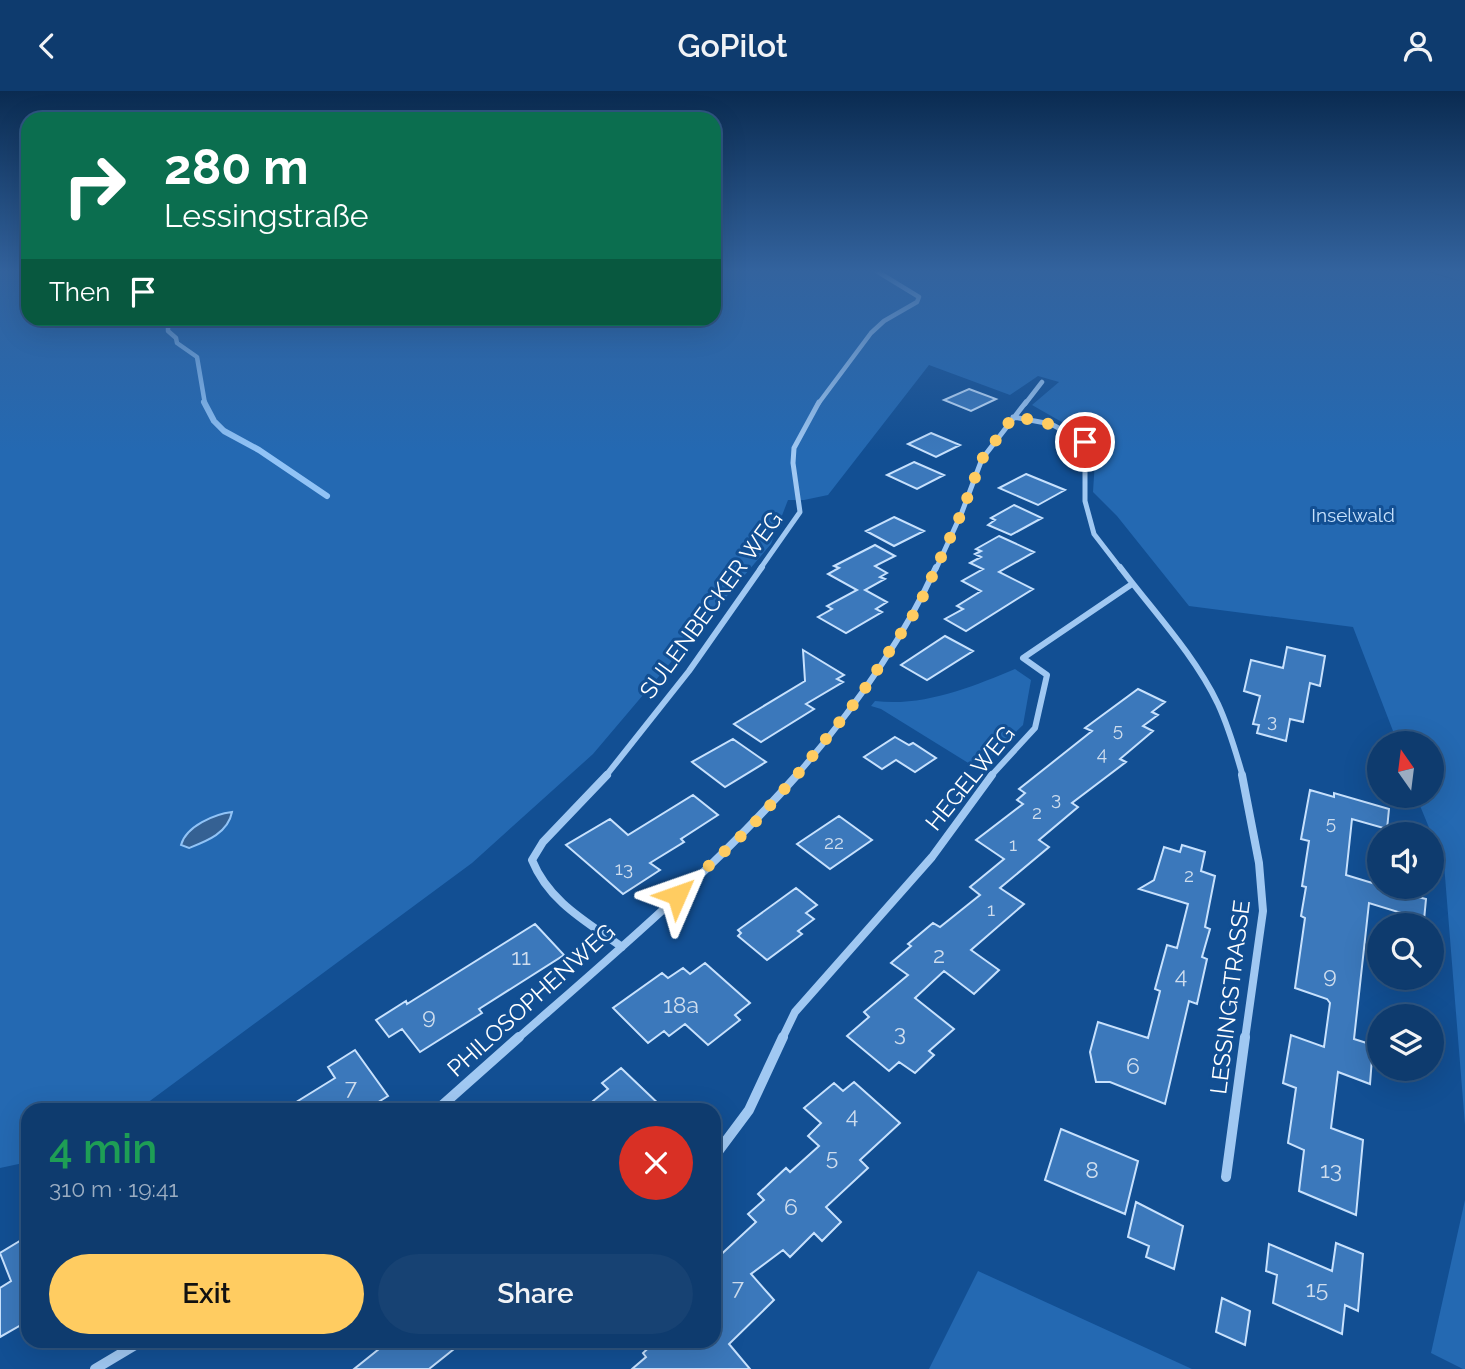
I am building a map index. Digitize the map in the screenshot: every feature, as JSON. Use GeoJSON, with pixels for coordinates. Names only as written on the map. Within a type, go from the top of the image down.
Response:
{"type":"FeatureCollection","features":[{"type":"Feature","properties":{"kind":"street","name":"SULENBECKER WEG"},"geometry":{"type":"LineString","coordinates":[[622,947],[558,899],[536,874],[532,860],[543,842],[608,774],[689,671],[800,512],[794,449],[813,410],[874,332]]}},
{"type":"Feature","properties":{"kind":"street","name":"PHILOSOPHENWEG"},"geometry":{"type":"LineString","coordinates":[[445,1103],[622,947],[751,827],[803,768],[860,696],[917,609],[962,512],[982,459],[1042,382]]}},
{"type":"Feature","properties":{"kind":"street","name":"LESSINGSTRASSE"},"geometry":{"type":"LineString","coordinates":[[1013,417],[1068,429],[1085,442],[1085,501],[1094,534],[1196,666],[1233,741],[1245,785],[1259,863],[1263,911],[1226,1177]]}},
{"type":"Feature","properties":{"kind":"street","name":"HEGELWEG"},"geometry":{"type":"LineString","coordinates":[[721,1148],[749,1110],[796,1012],[932,857],[982,786],[1035,728],[1047,675],[1023,658],[1132,584]]}},
{"type":"Feature","properties":{"kind":"street"},"geometry":{"type":"LineString","coordinates":[[95,1369],[130,1348]]}},
{"type":"Feature","properties":{"kind":"green space","name":"Inselwald"},"geometry":{"type":"Polygon","coordinates":[[[0,332],[1465,332],[1465,1125],[1444,864],[1444,822],[1427,822],[1421,809],[1444,809],[1444,731],[1393,731],[1353,627],[1189,606],[1117,516],[1093,492],[1096,444],[1032,405],[1059,382],[1038,376],[1010,395],[929,365],[828,495],[788,500],[771,544],[593,754],[472,863],[147,1103],[21,1103],[21,1164],[0,1168],[0,332]]]}},
{"type":"Feature","properties":{"kind":"green space"},"geometry":{"type":"Polygon","coordinates":[[[1015,669],[1031,680],[1023,725],[978,769],[881,709],[871,706],[875,701],[911,701],[947,694],[1015,669]]]}},
{"type":"Feature","properties":{"kind":"green space"},"geometry":{"type":"Polygon","coordinates":[[[1465,1200],[1465,1369],[1463,1369],[1431,1353],[1465,1200]]]}},
{"type":"Feature","properties":{"kind":"green space"},"geometry":{"type":"Polygon","coordinates":[[[978,1271],[1192,1369],[929,1369],[978,1271]]]}},
{"type":"Feature","properties":{"kind":"shaded area"},"geometry":{"type":"Polygon","coordinates":[[[232,812],[226,825],[216,835],[189,848],[181,845],[195,827],[210,818],[232,812]]]}},
{"type":"Feature","properties":{"kind":"building"},"geometry":{"type":"Polygon","coordinates":[[[969,389],[996,399],[971,411],[944,400],[969,389]]]}},
{"type":"Feature","properties":{"kind":"building"},"geometry":{"type":"Polygon","coordinates":[[[931,433],[960,445],[936,457],[908,444],[931,433]]]}},
{"type":"Feature","properties":{"kind":"building"},"geometry":{"type":"Polygon","coordinates":[[[914,462],[944,475],[917,489],[887,475],[914,462]]]}},
{"type":"Feature","properties":{"kind":"building"},"geometry":{"type":"Polygon","coordinates":[[[1026,474],[1065,490],[1038,505],[999,488],[1026,474]]]}},
{"type":"Feature","properties":{"kind":"building"},"geometry":{"type":"Polygon","coordinates":[[[1014,505],[1042,518],[1011,535],[988,525],[995,520],[991,518],[1014,505]]]}},
{"type":"Feature","properties":{"kind":"building"},"geometry":{"type":"Polygon","coordinates":[[[894,517],[924,531],[894,546],[866,531],[894,517]]]}},
{"type":"Feature","properties":{"kind":"building"},"geometry":{"type":"Polygon","coordinates":[[[999,536],[1034,552],[999,572],[1033,589],[966,631],[945,619],[963,609],[957,606],[981,591],[962,581],[983,569],[970,563],[981,557],[975,554],[981,551],[976,549],[999,536]]]}},
{"type":"Feature","properties":{"kind":"building"},"geometry":{"type":"Polygon","coordinates":[[[875,545],[895,556],[875,566],[887,573],[880,577],[885,579],[865,590],[887,602],[876,609],[882,612],[846,633],[818,617],[832,609],[827,606],[857,590],[828,574],[839,568],[834,566],[875,545]]]}},
{"type":"Feature","properties":{"kind":"building"},"geometry":{"type":"Polygon","coordinates":[[[945,636],[973,651],[927,680],[901,665],[945,636]]]}},
{"type":"Feature","properties":{"kind":"building"},"geometry":{"type":"Polygon","coordinates":[[[1287,647],[1325,656],[1320,686],[1310,683],[1303,722],[1290,719],[1286,741],[1257,733],[1259,725],[1253,724],[1260,696],[1244,691],[1251,660],[1283,668],[1287,647]]]}},
{"type":"Feature","properties":{"kind":"building"},"geometry":{"type":"Polygon","coordinates":[[[803,650],[844,675],[837,679],[843,682],[806,704],[814,709],[761,742],[734,724],[805,681],[803,650]]]}},
{"type":"Feature","properties":{"kind":"building"},"geometry":{"type":"Polygon","coordinates":[[[1138,689],[1165,702],[1152,712],[1158,715],[1143,726],[1153,731],[1120,759],[1126,762],[1072,803],[1078,807],[1039,840],[1049,847],[1000,888],[1024,904],[971,950],[999,970],[974,994],[944,971],[915,998],[954,1029],[929,1051],[934,1055],[915,1073],[899,1062],[889,1071],[847,1036],[869,1017],[864,1012],[908,975],[891,963],[933,923],[940,927],[980,895],[970,887],[1004,859],[976,840],[1023,804],[1017,800],[1025,793],[1019,789],[1092,731],[1085,728],[1138,689]]]}},
{"type":"Feature","properties":{"kind":"building"},"geometry":{"type":"Polygon","coordinates":[[[895,737],[909,745],[913,743],[936,758],[915,772],[896,760],[882,769],[864,757],[895,737]]]}},
{"type":"Feature","properties":{"kind":"building"},"geometry":{"type":"Polygon","coordinates":[[[733,739],[766,762],[725,787],[692,762],[733,739]]]}},
{"type":"Feature","properties":{"kind":"building"},"geometry":{"type":"Polygon","coordinates":[[[1310,790],[1334,797],[1334,793],[1367,803],[1367,809],[1389,809],[1388,822],[1367,823],[1352,819],[1346,875],[1367,881],[1367,899],[1426,899],[1425,913],[1401,913],[1369,903],[1354,1039],[1367,1043],[1367,1081],[1370,1081],[1370,1084],[1338,1072],[1331,1128],[1363,1140],[1356,1215],[1299,1191],[1304,1150],[1288,1143],[1296,1088],[1283,1083],[1291,1035],[1324,1047],[1330,1003],[1327,999],[1295,988],[1305,918],[1301,916],[1306,887],[1302,886],[1309,841],[1301,839],[1310,790]]]}},
{"type":"Feature","properties":{"kind":"building"},"geometry":{"type":"Polygon","coordinates":[[[693,795],[718,815],[681,839],[684,842],[650,863],[660,870],[623,894],[566,845],[610,819],[628,835],[693,795]]]}},
{"type":"Feature","properties":{"kind":"building"},"geometry":{"type":"Polygon","coordinates":[[[839,816],[872,840],[830,869],[797,844],[839,816]]]}},
{"type":"Feature","properties":{"kind":"building"},"geometry":{"type":"Polygon","coordinates":[[[1182,845],[1205,852],[1201,871],[1215,876],[1205,927],[1210,929],[1202,957],[1207,959],[1197,1004],[1189,1001],[1165,1104],[1110,1082],[1096,1082],[1090,1052],[1098,1022],[1148,1038],[1160,991],[1155,989],[1167,945],[1177,948],[1188,904],[1139,889],[1154,880],[1164,847],[1180,852],[1182,845]]]}},
{"type":"Feature","properties":{"kind":"building"},"geometry":{"type":"Polygon","coordinates":[[[796,888],[817,905],[806,913],[814,919],[798,931],[802,934],[767,960],[738,936],[741,933],[738,930],[796,888]]]}},
{"type":"Feature","properties":{"kind":"building"},"geometry":{"type":"Polygon","coordinates":[[[535,924],[564,955],[479,1009],[482,1013],[420,1052],[402,1029],[389,1037],[376,1020],[406,1001],[407,1004],[535,924]]]}},
{"type":"Feature","properties":{"kind":"building"},"geometry":{"type":"Polygon","coordinates":[[[705,963],[750,1003],[735,1015],[740,1020],[708,1045],[685,1024],[669,1036],[664,1031],[648,1043],[613,1008],[662,973],[668,978],[683,968],[690,974],[705,963]]]}},
{"type":"Feature","properties":{"kind":"building"},"geometry":{"type":"Polygon","coordinates":[[[355,1050],[388,1096],[377,1103],[295,1103],[335,1078],[328,1067],[355,1050]]]}},
{"type":"Feature","properties":{"kind":"building"},"geometry":{"type":"Polygon","coordinates":[[[621,1068],[658,1103],[590,1103],[608,1089],[602,1083],[621,1068]]]}},
{"type":"Feature","properties":{"kind":"building"},"geometry":{"type":"Polygon","coordinates":[[[854,1082],[900,1123],[860,1160],[868,1168],[826,1207],[841,1222],[822,1241],[814,1233],[790,1257],[783,1250],[751,1274],[774,1300],[729,1344],[750,1369],[632,1369],[646,1357],[643,1353],[648,1348],[721,1348],[721,1254],[756,1222],[748,1214],[764,1200],[758,1194],[786,1168],[790,1172],[819,1146],[808,1136],[821,1123],[804,1108],[834,1083],[843,1091],[854,1082]]]}},
{"type":"Feature","properties":{"kind":"building"},"geometry":{"type":"Polygon","coordinates":[[[1061,1129],[1138,1161],[1125,1214],[1045,1180],[1061,1129]]]}},
{"type":"Feature","properties":{"kind":"building"},"geometry":{"type":"Polygon","coordinates":[[[1136,1202],[1183,1226],[1174,1269],[1146,1257],[1149,1246],[1128,1237],[1136,1202]]]}},
{"type":"Feature","properties":{"kind":"building"},"geometry":{"type":"Polygon","coordinates":[[[21,1240],[21,1325],[0,1337],[0,1288],[11,1281],[0,1253],[21,1240]]]}},
{"type":"Feature","properties":{"kind":"building"},"geometry":{"type":"Polygon","coordinates":[[[1336,1243],[1363,1254],[1358,1311],[1345,1305],[1342,1334],[1273,1303],[1277,1275],[1266,1271],[1269,1244],[1332,1271],[1336,1243]]]}},
{"type":"Feature","properties":{"kind":"building"},"geometry":{"type":"Polygon","coordinates":[[[1222,1298],[1250,1311],[1245,1345],[1216,1332],[1222,1298]]]}},
{"type":"Feature","properties":{"kind":"building"},"geometry":{"type":"Polygon","coordinates":[[[380,1348],[455,1348],[429,1369],[354,1369],[380,1348]]]}},
{"type":"Feature","properties":{"kind":"waterway"},"geometry":{"type":"LineString","coordinates":[[169,332],[176,338],[177,343],[197,357],[205,404]]}},
{"type":"Feature","properties":{"kind":"waterway"},"geometry":{"type":"LineString","coordinates":[[205,404],[214,421],[224,431],[259,450],[327,496]]}},
{"type":"Feature","properties":{"kind":"route"},"geometry":{"type":"LineString","coordinates":[[677,895],[751,827],[803,768],[860,696],[917,609],[962,512],[982,459],[1013,417],[1068,429],[1085,442]]}}]}
